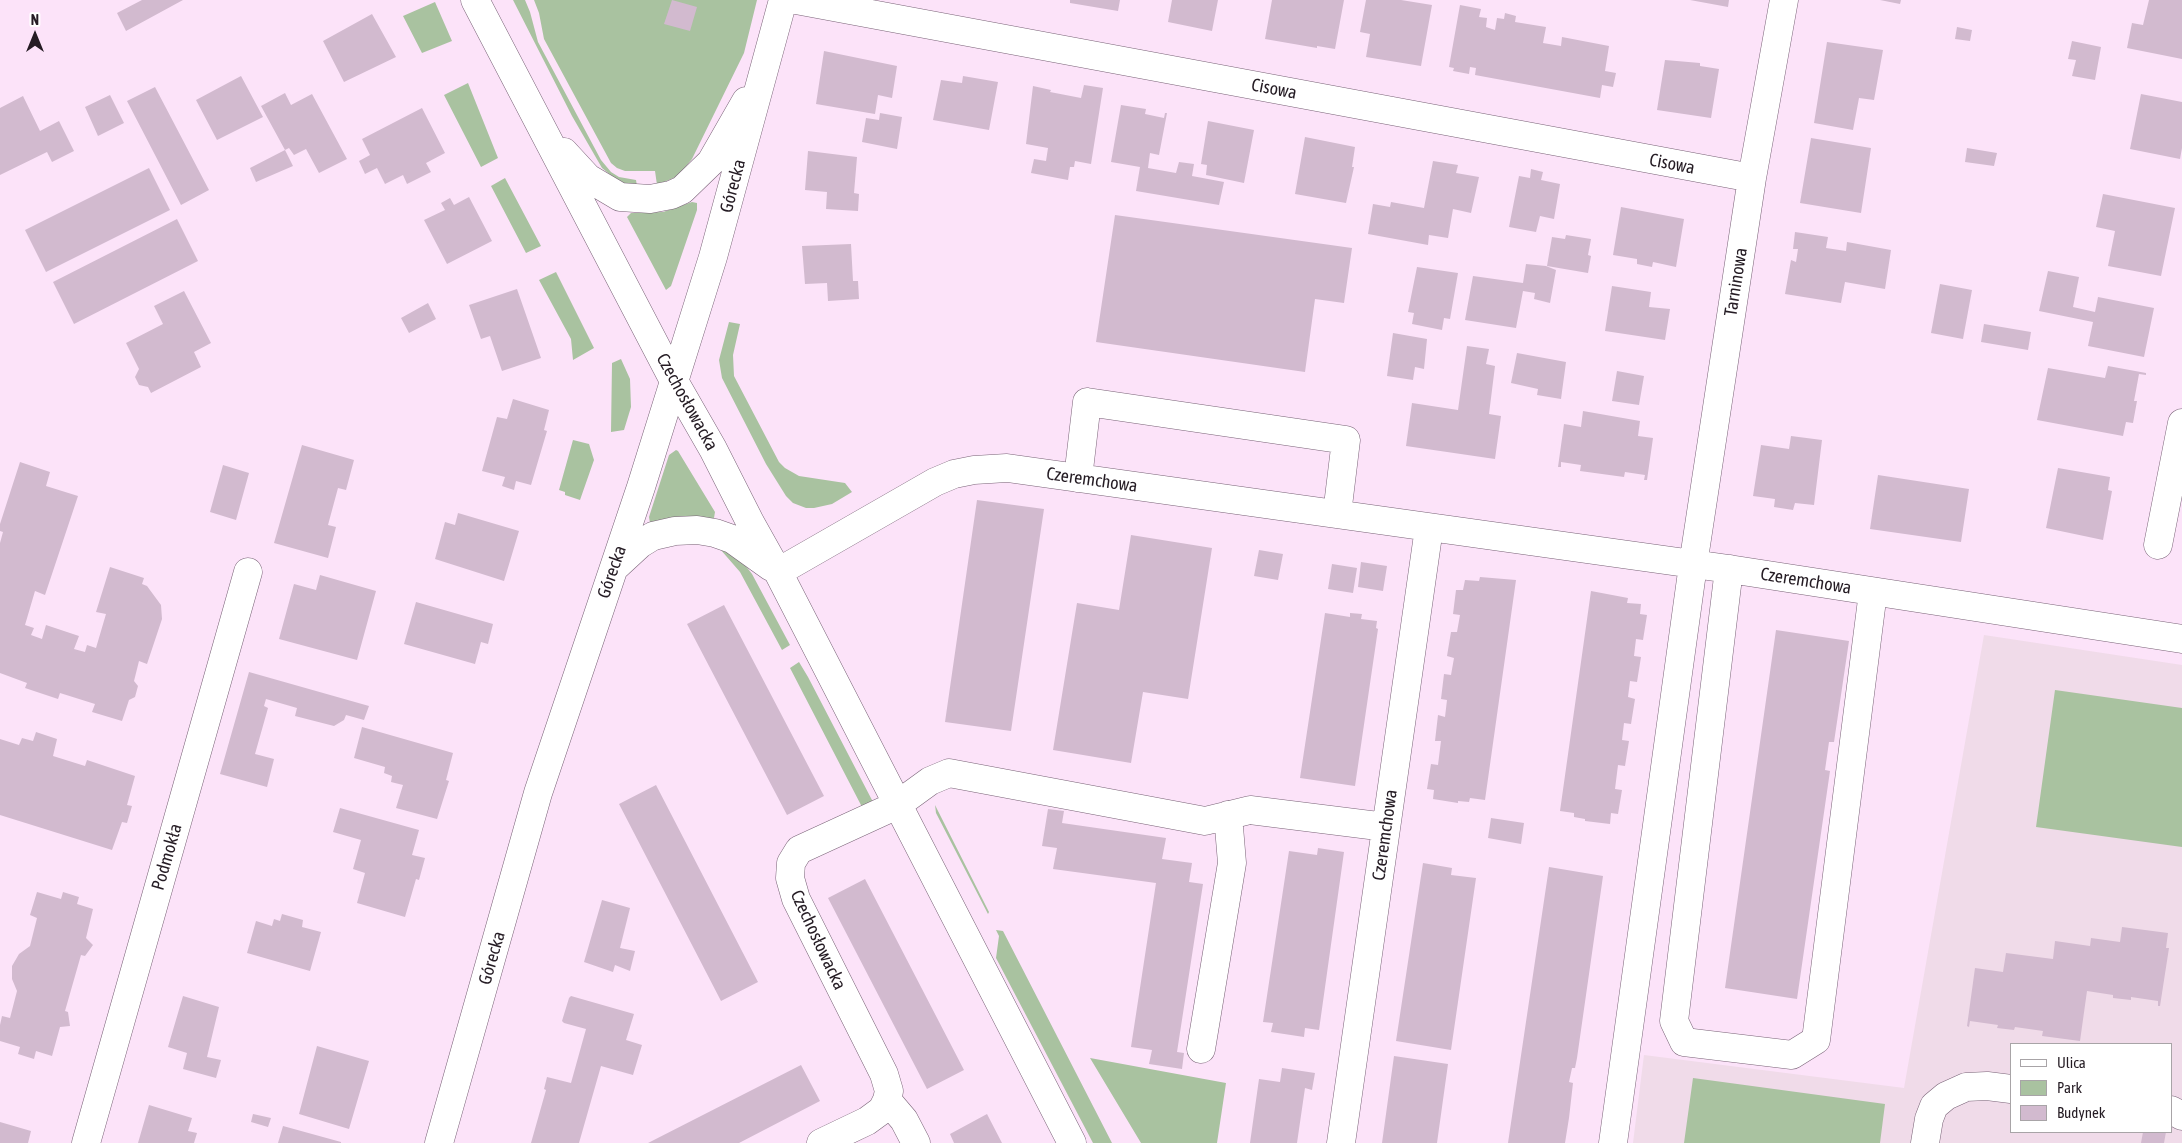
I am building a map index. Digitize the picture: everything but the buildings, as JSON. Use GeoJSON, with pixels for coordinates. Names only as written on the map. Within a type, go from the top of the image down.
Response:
{"type":"FeatureCollection","features":[{"type":"Feature","properties":{"kind":"street","name":"Czechosłowacka"},"geometry":{"type":"LineString","coordinates":[[475,0],[674,381],[713,449],[778,572],[1072,1143]]}},
{"type":"Feature","properties":{"kind":"street","name":"Górecka"},"geometry":{"type":"LineString","coordinates":[[439,1143],[538,793],[613,569],[720,236],[783,0]]}},
{"type":"Feature","properties":{"kind":"street","name":"Cisowa"},"geometry":{"type":"LineString","coordinates":[[796,0],[1752,178]]}},
{"type":"Feature","properties":{"kind":"street","name":"Tarninowa"},"geometry":{"type":"LineString","coordinates":[[1613,1143],[1693,565],[1752,178],[1784,0]]}},
{"type":"Feature","properties":{"kind":"street"},"geometry":{"type":"LineString","coordinates":[[535,118],[588,178],[602,187],[620,197],[638,199],[671,195],[682,190],[711,162],[765,67]]}},
{"type":"Feature","properties":{"kind":"street"},"geometry":{"type":"LineString","coordinates":[[1078,478],[1088,402],[1346,440],[1337,514]]}},
{"type":"Feature","properties":{"kind":"street"},"geometry":{"type":"LineString","coordinates":[[2158,545],[2182,423]]}},
{"type":"Feature","properties":{"kind":"street","name":"Czeremchowa"},"geometry":{"type":"LineString","coordinates":[[778,572],[935,482],[954,474],[974,470],[1007,468],[1729,569],[2182,639]]}},
{"type":"Feature","properties":{"kind":"street","name":"Czeremchowa"},"geometry":{"type":"LineString","coordinates":[[1341,1143],[1429,528]]}},
{"type":"Feature","properties":{"kind":"street"},"geometry":{"type":"LineString","coordinates":[[613,569],[640,544],[653,536],[675,531],[697,530],[715,533],[732,539],[778,572]]}},
{"type":"Feature","properties":{"kind":"street"},"geometry":{"type":"LineString","coordinates":[[1729,569],[1674,1021],[1684,1042],[1792,1055],[1816,1040],[1873,592]]}},
{"type":"Feature","properties":{"kind":"street","name":"Podmokła"},"geometry":{"type":"LineString","coordinates":[[86,1143],[248,572]]}},
{"type":"Feature","properties":{"kind":"street"},"geometry":{"type":"LineString","coordinates":[[897,805],[930,781],[949,773],[1205,820],[1250,810],[1386,827]]}},
{"type":"Feature","properties":{"kind":"street","name":"Czechosłowacka"},"geometry":{"type":"LineString","coordinates":[[887,1100],[889,1091],[884,1074],[796,899],[790,878],[791,863],[799,850],[897,805]]}},
{"type":"Feature","properties":{"kind":"street"},"geometry":{"type":"LineString","coordinates":[[1201,1049],[1232,863],[1228,816]]}},
{"type":"Feature","properties":{"kind":"street"},"geometry":{"type":"LineString","coordinates":[[1925,1143],[1929,1119],[1934,1106],[1946,1096],[1966,1087],[1987,1086],[2010,1089]]}},
{"type":"Feature","properties":{"kind":"street"},"geometry":{"type":"LineString","coordinates":[[821,1143],[867,1121],[882,1110],[887,1100],[904,1120],[916,1143]]}},
{"type":"Feature","properties":{"kind":"shaded area"},"geometry":{"type":"Polygon","coordinates":[[[1984,635],[2182,665],[2182,1143],[1633,1143],[1644,1055],[1904,1088],[1984,635]]]}},
{"type":"Feature","properties":{"kind":"green space"},"geometry":{"type":"Polygon","coordinates":[[[513,0],[525,0],[538,42],[601,160],[611,172],[619,177],[636,180],[637,186],[619,182],[602,168],[572,116],[513,0]]]}},
{"type":"Feature","properties":{"kind":"green space"},"geometry":{"type":"Polygon","coordinates":[[[534,0],[757,0],[744,53],[692,159],[678,176],[657,185],[655,171],[625,171],[611,163],[544,39],[539,13],[534,0]]]}},
{"type":"Feature","properties":{"kind":"green space"},"geometry":{"type":"Polygon","coordinates":[[[435,2],[452,41],[422,53],[403,16],[435,2]]]}},
{"type":"Feature","properties":{"kind":"green space"},"geometry":{"type":"Polygon","coordinates":[[[468,83],[498,158],[481,167],[444,95],[468,83]]]}},
{"type":"Feature","properties":{"kind":"green space"},"geometry":{"type":"Polygon","coordinates":[[[505,178],[541,246],[526,253],[491,186],[505,178]]]}},
{"type":"Feature","properties":{"kind":"green space"},"geometry":{"type":"Polygon","coordinates":[[[692,202],[697,203],[697,210],[671,286],[666,290],[627,217],[631,213],[663,212],[692,202]]]}},
{"type":"Feature","properties":{"kind":"green space"},"geometry":{"type":"Polygon","coordinates":[[[556,272],[594,348],[573,360],[571,339],[539,280],[556,272]]]}},
{"type":"Feature","properties":{"kind":"green space"},"geometry":{"type":"Polygon","coordinates":[[[729,322],[740,324],[733,355],[734,376],[779,462],[799,476],[845,483],[852,492],[832,504],[814,508],[806,508],[793,503],[786,496],[766,464],[722,378],[719,360],[729,322]]]}},
{"type":"Feature","properties":{"kind":"green space"},"geometry":{"type":"Polygon","coordinates":[[[621,359],[630,379],[631,407],[624,430],[611,432],[612,363],[621,359]]]}},
{"type":"Feature","properties":{"kind":"green space"},"geometry":{"type":"Polygon","coordinates":[[[573,440],[589,444],[594,460],[580,500],[565,495],[565,492],[559,490],[573,440]]]}},
{"type":"Feature","properties":{"kind":"green space"},"geometry":{"type":"Polygon","coordinates":[[[676,450],[715,512],[714,518],[650,523],[649,517],[669,455],[676,450]]]}},
{"type":"Feature","properties":{"kind":"green space"},"geometry":{"type":"Polygon","coordinates":[[[720,549],[745,565],[752,574],[790,645],[782,650],[740,572],[720,549]]]}},
{"type":"Feature","properties":{"kind":"green space"},"geometry":{"type":"Polygon","coordinates":[[[799,662],[873,802],[862,807],[790,668],[799,662]]]}},
{"type":"Feature","properties":{"kind":"green space"},"geometry":{"type":"Polygon","coordinates":[[[2055,690],[2182,708],[2182,847],[2036,827],[2055,690]]]}},
{"type":"Feature","properties":{"kind":"green space"},"geometry":{"type":"Polygon","coordinates":[[[935,805],[989,912],[988,914],[936,813],[935,805]]]}},
{"type":"Feature","properties":{"kind":"green space"},"geometry":{"type":"Polygon","coordinates":[[[996,930],[1003,931],[1112,1143],[1093,1143],[996,958],[999,936],[996,930]]]}},
{"type":"Feature","properties":{"kind":"green space"},"geometry":{"type":"Polygon","coordinates":[[[1090,1058],[1226,1083],[1217,1143],[1141,1143],[1090,1058]]]}},
{"type":"Feature","properties":{"kind":"green space"},"geometry":{"type":"Polygon","coordinates":[[[1693,1078],[1885,1104],[1880,1143],[1684,1143],[1693,1078]]]}}]}
